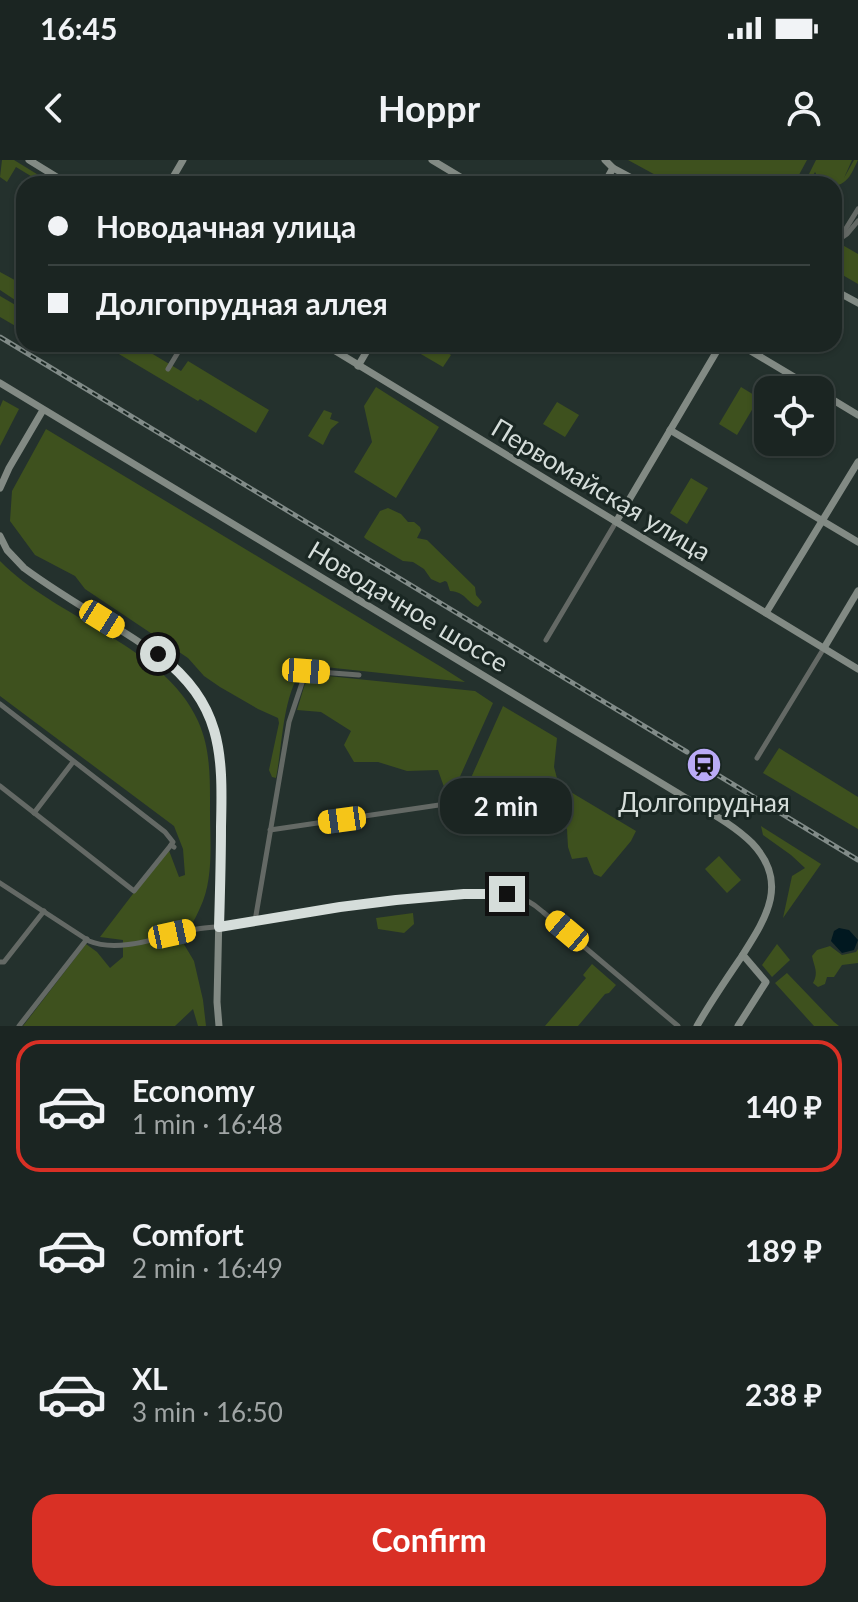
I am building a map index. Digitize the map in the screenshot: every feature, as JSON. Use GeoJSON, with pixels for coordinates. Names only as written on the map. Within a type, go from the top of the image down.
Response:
{"type":"FeatureCollection","features":[{"type":"Feature","properties":{"kind":"street"},"geometry":{"type":"LineString","coordinates":[[29,160],[55,176]]}},
{"type":"Feature","properties":{"kind":"street"},"geometry":{"type":"LineString","coordinates":[[432,160],[458,176]]}},
{"type":"Feature","properties":{"kind":"street"},"geometry":{"type":"LineString","coordinates":[[605,160],[628,176]]}},
{"type":"Feature","properties":{"kind":"street"},"geometry":{"type":"LineString","coordinates":[[608,176],[613,168]]}},
{"type":"Feature","properties":{"kind":"street"},"geometry":{"type":"LineString","coordinates":[[842,235],[858,209]]}},
{"type":"Feature","properties":{"kind":"street"},"geometry":{"type":"LineString","coordinates":[[842,237],[858,221]]}},
{"type":"Feature","properties":{"kind":"street"},"geometry":{"type":"LineString","coordinates":[[168,369],[178,352]]}},
{"type":"Feature","properties":{"kind":"street","name":"Первомайская улица"},"geometry":{"type":"LineString","coordinates":[[336,352],[858,669]]}},
{"type":"Feature","properties":{"kind":"street"},"geometry":{"type":"LineString","coordinates":[[358,366],[366,352]]}},
{"type":"Feature","properties":{"kind":"street"},"geometry":{"type":"LineString","coordinates":[[546,640],[716,352]]}},
{"type":"Feature","properties":{"kind":"street"},"geometry":{"type":"LineString","coordinates":[[752,352],[793,376]]}},
{"type":"Feature","properties":{"kind":"street","name":"Новодачное шоссе"},"geometry":{"type":"LineString","coordinates":[[0,383],[749,840],[760,853],[771,886],[768,912],[743,955]]}},
{"type":"Feature","properties":{"kind":"street"},"geometry":{"type":"LineString","coordinates":[[834,401],[858,415]]}},
{"type":"Feature","properties":{"kind":"street"},"geometry":{"type":"LineString","coordinates":[[0,488],[43,410]]}},
{"type":"Feature","properties":{"kind":"street"},"geometry":{"type":"LineString","coordinates":[[670,430],[858,542]]}},
{"type":"Feature","properties":{"kind":"street"},"geometry":{"type":"LineString","coordinates":[[766,613],[858,462]]}},
{"type":"Feature","properties":{"kind":"street"},"geometry":{"type":"LineString","coordinates":[[0,537],[7,550],[24,568],[168,662],[186,679],[204,705],[217,736],[222,768],[219,1026]]}},
{"type":"Feature","properties":{"kind":"street"},"geometry":{"type":"LineString","coordinates":[[757,758],[858,591]]}},
{"type":"Feature","properties":{"kind":"street"},"geometry":{"type":"LineString","coordinates":[[255,921],[289,722],[306,671],[359,675]]}},
{"type":"Feature","properties":{"kind":"street"},"geometry":{"type":"LineString","coordinates":[[0,704],[165,832],[173,842],[172,846],[134,891],[0,786]]}},
{"type":"Feature","properties":{"kind":"street"},"geometry":{"type":"LineString","coordinates":[[34,813],[73,762]]}},
{"type":"Feature","properties":{"kind":"street"},"geometry":{"type":"LineString","coordinates":[[270,830],[534,791]]}},
{"type":"Feature","properties":{"kind":"street"},"geometry":{"type":"LineString","coordinates":[[0,883],[88,940],[117,946],[200,929],[340,907],[464,894],[507,894],[520,897],[543,912],[678,1026]]}},
{"type":"Feature","properties":{"kind":"street"},"geometry":{"type":"LineString","coordinates":[[0,962],[4,962],[44,911]]}},
{"type":"Feature","properties":{"kind":"street"},"geometry":{"type":"LineString","coordinates":[[19,1026],[88,940]]}},
{"type":"Feature","properties":{"kind":"street"},"geometry":{"type":"LineString","coordinates":[[697,1026],[743,955],[766,982],[738,1026]]}},
{"type":"Feature","properties":{"kind":"green space"},"geometry":{"type":"Polygon","coordinates":[[[2,160],[14,160],[40,176],[31,176],[16,167],[7,182],[0,177],[2,160]]]}},
{"type":"Feature","properties":{"kind":"green space"},"geometry":{"type":"Polygon","coordinates":[[[628,160],[807,160],[798,176],[657,176],[628,160]]]}},
{"type":"Feature","properties":{"kind":"green space"},"geometry":{"type":"Polygon","coordinates":[[[816,160],[852,160],[844,178],[854,160],[858,160],[842,184],[842,176],[818,176],[815,172],[808,176],[816,160]]]}},
{"type":"Feature","properties":{"kind":"green space"},"geometry":{"type":"Polygon","coordinates":[[[842,245],[858,254],[858,284],[842,275],[842,245]]]}},
{"type":"Feature","properties":{"kind":"green space"},"geometry":{"type":"Polygon","coordinates":[[[0,272],[16,281],[16,301],[0,290],[0,272]]]}},
{"type":"Feature","properties":{"kind":"green space"},"geometry":{"type":"Polygon","coordinates":[[[0,296],[16,305],[16,326],[0,317],[0,296]]]}},
{"type":"Feature","properties":{"kind":"green space"},"geometry":{"type":"Polygon","coordinates":[[[115,352],[149,352],[181,371],[188,361],[269,410],[256,433],[200,399],[198,401],[115,352]]]}},
{"type":"Feature","properties":{"kind":"green space"},"geometry":{"type":"Polygon","coordinates":[[[417,352],[446,352],[451,355],[443,367],[417,352]]]}},
{"type":"Feature","properties":{"kind":"green space"},"geometry":{"type":"Polygon","coordinates":[[[376,387],[439,427],[396,498],[354,472],[372,442],[364,406],[376,387]]]}},
{"type":"Feature","properties":{"kind":"green space"},"geometry":{"type":"Polygon","coordinates":[[[741,387],[754,395],[754,406],[737,435],[719,424],[741,387]]]}},
{"type":"Feature","properties":{"kind":"green space"},"geometry":{"type":"Polygon","coordinates":[[[3,400],[19,409],[0,446],[0,407],[3,400]]]}},
{"type":"Feature","properties":{"kind":"green space"},"geometry":{"type":"Polygon","coordinates":[[[557,402],[579,415],[565,437],[543,424],[557,402]]]}},
{"type":"Feature","properties":{"kind":"green space"},"geometry":{"type":"Polygon","coordinates":[[[324,410],[332,413],[330,419],[339,422],[331,429],[323,445],[308,436],[324,410]]]}},
{"type":"Feature","properties":{"kind":"green space"},"geometry":{"type":"Polygon","coordinates":[[[46,429],[465,682],[306,665],[292,689],[276,778],[272,777],[269,770],[278,718],[220,687],[204,676],[188,658],[85,589],[75,576],[35,555],[10,521],[12,491],[46,429]]]}},
{"type":"Feature","properties":{"kind":"green space"},"geometry":{"type":"Polygon","coordinates":[[[691,478],[708,488],[687,524],[670,513],[691,478]]]}},
{"type":"Feature","properties":{"kind":"green space"},"geometry":{"type":"Polygon","coordinates":[[[388,508],[420,527],[417,538],[427,540],[475,587],[476,595],[482,602],[478,607],[459,593],[450,591],[447,582],[431,579],[424,569],[413,562],[403,561],[364,537],[380,511],[388,508]]]}},
{"type":"Feature","properties":{"kind":"green space"},"geometry":{"type":"Polygon","coordinates":[[[0,561],[50,600],[135,652],[161,672],[182,695],[198,721],[209,765],[210,861],[204,897],[182,941],[194,961],[206,1026],[198,1026],[193,1009],[175,1026],[23,1026],[86,944],[110,968],[123,957],[123,940],[100,937],[168,848],[179,877],[185,875],[183,849],[174,826],[0,696],[0,561]]]}},
{"type":"Feature","properties":{"kind":"green space"},"geometry":{"type":"Polygon","coordinates":[[[308,674],[475,691],[493,703],[449,801],[438,770],[407,771],[378,762],[354,762],[344,745],[351,731],[321,712],[297,710],[308,674]]]}},
{"type":"Feature","properties":{"kind":"green space"},"geometry":{"type":"Polygon","coordinates":[[[503,706],[557,738],[554,767],[558,782],[636,831],[601,877],[594,874],[587,857],[572,859],[567,829],[540,806],[535,783],[462,798],[503,706]]]}},
{"type":"Feature","properties":{"kind":"green space"},"geometry":{"type":"Polygon","coordinates":[[[779,748],[858,797],[858,829],[763,773],[779,748]]]}},
{"type":"Feature","properties":{"kind":"green space"},"geometry":{"type":"Polygon","coordinates":[[[761,826],[821,864],[783,918],[792,876],[805,868],[763,835],[761,826]]]}},
{"type":"Feature","properties":{"kind":"green space"},"geometry":{"type":"Polygon","coordinates":[[[719,856],[741,880],[727,893],[705,869],[719,856]]]}},
{"type":"Feature","properties":{"kind":"green space"},"geometry":{"type":"Polygon","coordinates":[[[413,913],[414,924],[404,933],[378,929],[376,918],[413,913]]]}},
{"type":"Feature","properties":{"kind":"green space"},"geometry":{"type":"Polygon","coordinates":[[[777,944],[790,960],[772,977],[762,965],[777,944]]]}},
{"type":"Feature","properties":{"kind":"green space"},"geometry":{"type":"Polygon","coordinates":[[[830,946],[842,955],[858,949],[858,963],[842,965],[834,977],[827,977],[825,984],[818,987],[813,983],[816,973],[812,956],[817,950],[830,946]]]}},
{"type":"Feature","properties":{"kind":"green space"},"geometry":{"type":"Polygon","coordinates":[[[592,964],[616,985],[578,1026],[545,1026],[586,978],[583,975],[592,964]]]}},
{"type":"Feature","properties":{"kind":"green space"},"geometry":{"type":"Polygon","coordinates":[[[787,973],[839,1026],[814,1026],[775,983],[787,973]]]}},
{"type":"Feature","properties":{"kind":"water"},"geometry":{"type":"Polygon","coordinates":[[[839,928],[849,930],[858,940],[854,950],[842,953],[831,941],[834,931],[839,928]]]}},
{"type":"Feature","properties":{"kind":"railway"},"geometry":{"type":"LineString","coordinates":[[0,337],[16,347]]}},
{"type":"Feature","properties":{"kind":"railway"},"geometry":{"type":"LineString","coordinates":[[25,352],[687,752]]}},
{"type":"Feature","properties":{"kind":"railway"},"geometry":{"type":"LineString","coordinates":[[716,774],[858,860]]}},
{"type":"Feature","properties":{"kind":"place","name":"Долгопрудная"},"geometry":{"type":"Point","coordinates":[704,765]}},
{"type":"Feature","properties":{"kind":"route"},"geometry":{"type":"LineString","coordinates":[[158,654],[186,679],[198,695],[217,736],[222,768],[219,927],[396,900],[507,894]]}}]}
